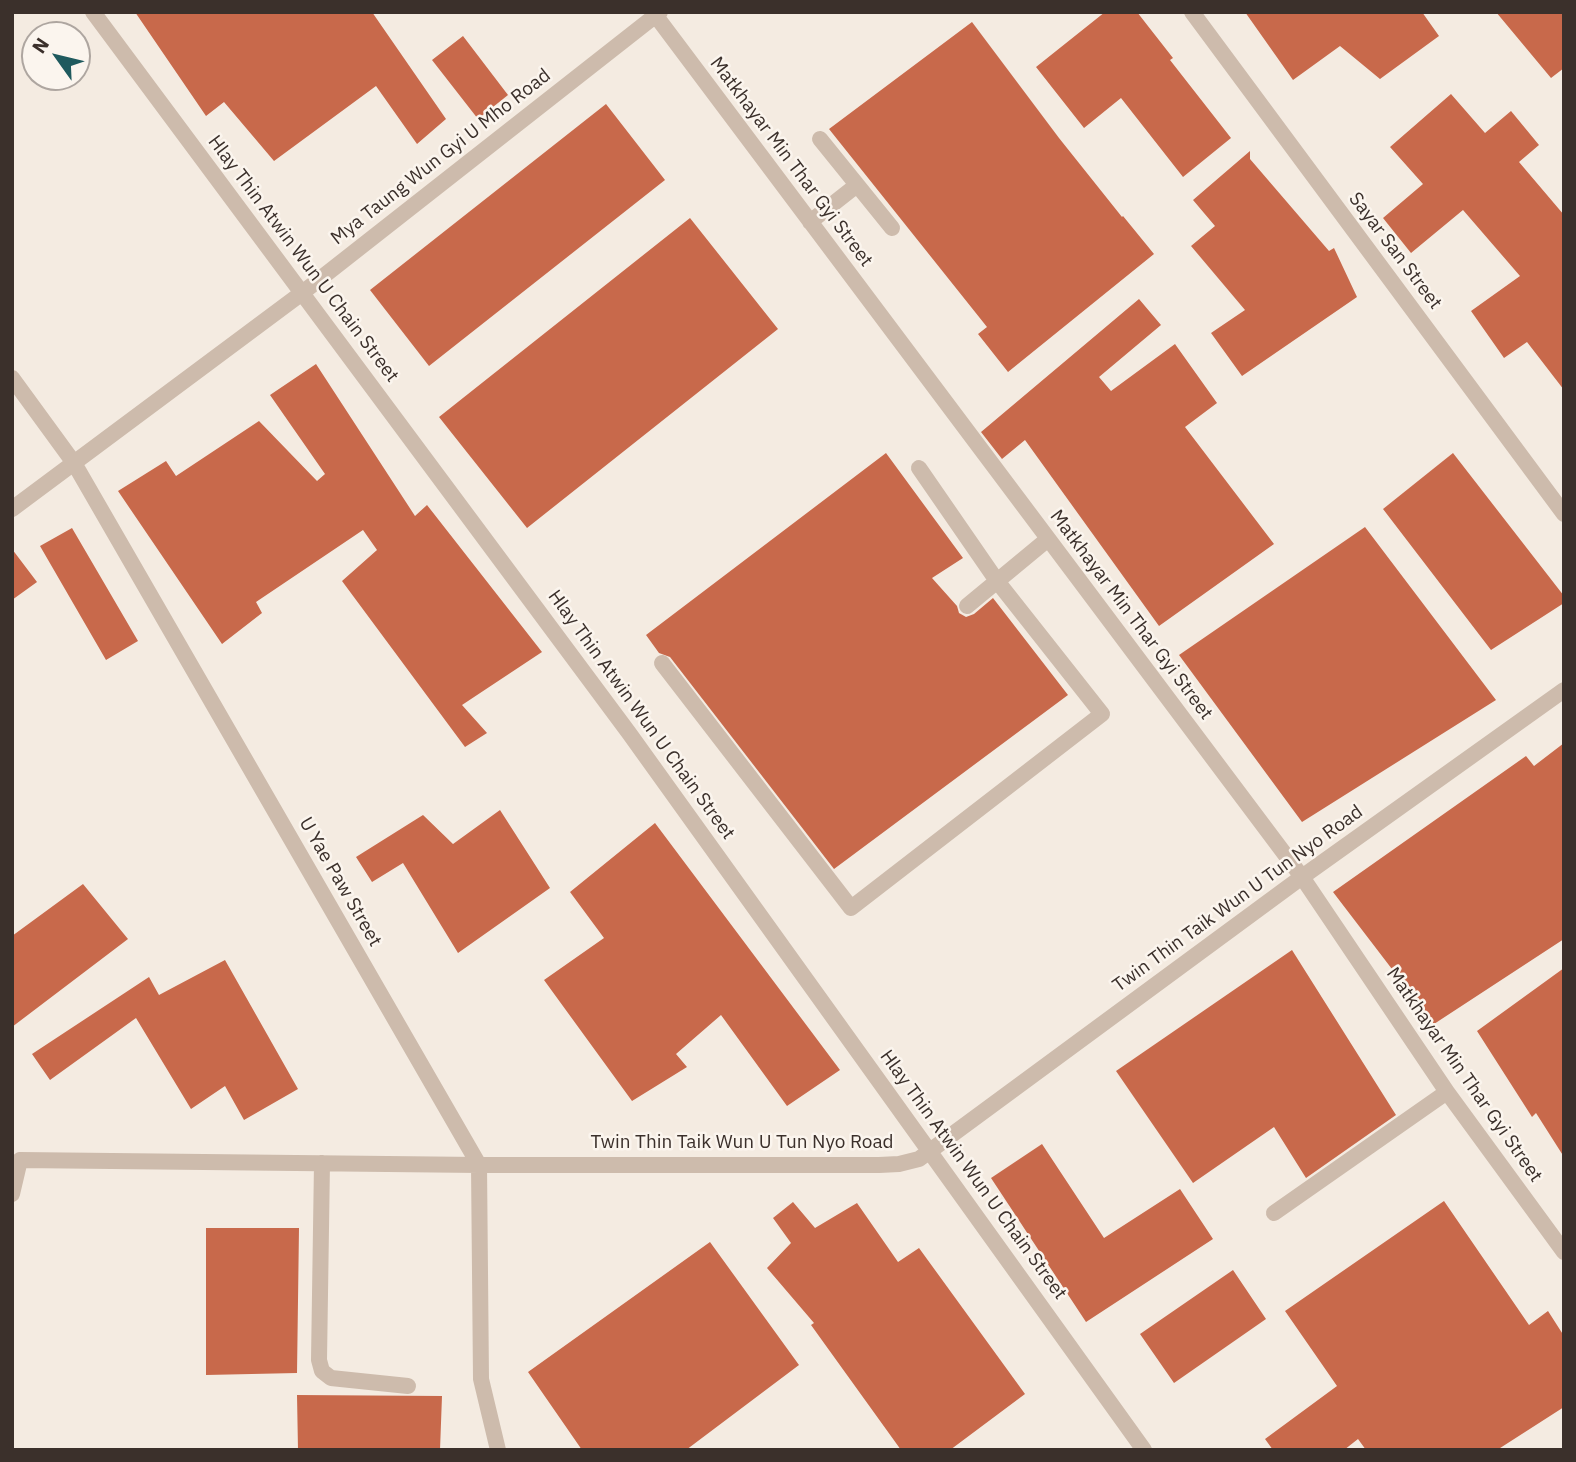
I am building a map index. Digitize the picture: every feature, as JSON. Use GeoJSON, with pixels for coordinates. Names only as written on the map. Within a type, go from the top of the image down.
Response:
{"type":"FeatureCollection","features":[{"type":"Feature","properties":{"kind":"street","name":"Hlay Thin Atwin Wun U Chain Street"},"geometry":{"type":"LineString","coordinates":[[93,12],[629,733],[1144,1450]]}},
{"type":"Feature","properties":{"kind":"street","name":"Sayar San Street"},"geometry":{"type":"LineString","coordinates":[[1192,12],[1564,514]]}},
{"type":"Feature","properties":{"kind":"street","name":"Mya Taung Wun Gyi U Mho Road"},"geometry":{"type":"LineString","coordinates":[[12,509],[302,293],[656,13]]}},
{"type":"Feature","properties":{"kind":"street","name":"Matkhayar Min Thar Gyi Street"},"geometry":{"type":"LineString","coordinates":[[656,13],[1302,877],[1447,1092],[1564,1252]]}},
{"type":"Feature","properties":{"kind":"street"},"geometry":{"type":"LineString","coordinates":[[820,139],[892,228]]}},
{"type":"Feature","properties":{"kind":"street"},"geometry":{"type":"LineString","coordinates":[[810,222],[857,186]]}},
{"type":"Feature","properties":{"kind":"street","name":"U Yae Paw Street"},"geometry":{"type":"LineString","coordinates":[[12,379],[74,463],[479,1165],[481,1379],[498,1450]]}},
{"type":"Feature","properties":{"kind":"street"},"geometry":{"type":"LineString","coordinates":[[662,663],[851,908],[1102,714],[998,581],[919,468]]}},
{"type":"Feature","properties":{"kind":"street"},"geometry":{"type":"LineString","coordinates":[[967,606],[1048,539]]}},
{"type":"Feature","properties":{"kind":"street","name":"Twin Thin Taik Wun U Tun Nyo Road"},"geometry":{"type":"LineString","coordinates":[[16,1154],[479,1165],[899,1164],[931,1151],[1302,877],[1564,690]]}},
{"type":"Feature","properties":{"kind":"street"},"geometry":{"type":"LineString","coordinates":[[1274,1213],[1447,1092]]}},
{"type":"Feature","properties":{"kind":"street"},"geometry":{"type":"LineString","coordinates":[[12,1194],[16,1154]]}},
{"type":"Feature","properties":{"kind":"street"},"geometry":{"type":"LineString","coordinates":[[322,1163],[319,1360],[322,1371],[331,1378],[408,1386]]}},
{"type":"Feature","properties":{"kind":"building"},"geometry":{"type":"Polygon","coordinates":[[[135,12],[372,12],[446,119],[417,144],[376,86],[274,161],[224,102],[206,116],[135,12]]]}},
{"type":"Feature","properties":{"kind":"building"},"geometry":{"type":"Polygon","coordinates":[[[1105,12],[1137,12],[1173,58],[1170,60],[1231,138],[1183,177],[1121,98],[1084,128],[1036,67],[1105,12]]]}},
{"type":"Feature","properties":{"kind":"building"},"geometry":{"type":"Polygon","coordinates":[[[1245,12],[1422,12],[1439,36],[1380,79],[1340,46],[1293,80],[1245,12]]]}},
{"type":"Feature","properties":{"kind":"building"},"geometry":{"type":"Polygon","coordinates":[[[1496,12],[1564,12],[1564,68],[1551,78],[1496,12]]]}},
{"type":"Feature","properties":{"kind":"building"},"geometry":{"type":"Polygon","coordinates":[[[972,22],[1059,138],[1154,254],[1008,372],[978,334],[987,327],[829,129],[972,22]]]}},
{"type":"Feature","properties":{"kind":"building"},"geometry":{"type":"Polygon","coordinates":[[[463,36],[508,95],[478,119],[432,60],[463,36]]]}},
{"type":"Feature","properties":{"kind":"building"},"geometry":{"type":"Polygon","coordinates":[[[1451,94],[1485,133],[1511,111],[1539,145],[1519,162],[1564,215],[1564,390],[1527,342],[1504,358],[1471,311],[1520,276],[1463,210],[1411,253],[1383,218],[1423,184],[1390,147],[1451,94]]]}},
{"type":"Feature","properties":{"kind":"building"},"geometry":{"type":"Polygon","coordinates":[[[606,104],[665,180],[429,366],[370,290],[606,104]]]}},
{"type":"Feature","properties":{"kind":"building"},"geometry":{"type":"Polygon","coordinates":[[[1250,151],[1250,159],[1329,251],[1334,248],[1357,297],[1242,376],[1211,333],[1245,310],[1191,246],[1215,226],[1193,200],[1250,151]]]}},
{"type":"Feature","properties":{"kind":"building"},"geometry":{"type":"Polygon","coordinates":[[[690,218],[778,329],[527,528],[439,417],[690,218]]]}},
{"type":"Feature","properties":{"kind":"building"},"geometry":{"type":"Polygon","coordinates":[[[1139,299],[1161,325],[1099,377],[1111,391],[1175,344],[1217,403],[1185,427],[1274,544],[1159,626],[1025,440],[1002,459],[981,432],[1139,299]]]}},
{"type":"Feature","properties":{"kind":"building"},"geometry":{"type":"Polygon","coordinates":[[[316,364],[415,516],[427,505],[542,652],[462,705],[487,733],[465,747],[342,581],[377,550],[363,530],[256,602],[262,613],[222,644],[118,491],[166,461],[176,476],[259,421],[317,481],[325,474],[270,395],[316,364]]]}},
{"type":"Feature","properties":{"kind":"building"},"geometry":{"type":"Polygon","coordinates":[[[886,453],[963,558],[932,578],[957,606],[959,613],[966,617],[974,614],[993,598],[1068,695],[834,869],[670,657],[659,653],[646,635],[886,453]]]}},
{"type":"Feature","properties":{"kind":"building"},"geometry":{"type":"Polygon","coordinates":[[[1453,453],[1564,596],[1564,603],[1491,650],[1383,509],[1453,453]]]}},
{"type":"Feature","properties":{"kind":"building"},"geometry":{"type":"Polygon","coordinates":[[[1365,527],[1496,700],[1302,822],[1179,655],[1365,527]]]}},
{"type":"Feature","properties":{"kind":"building"},"geometry":{"type":"Polygon","coordinates":[[[72,528],[138,641],[106,660],[40,546],[72,528]]]}},
{"type":"Feature","properties":{"kind":"building"},"geometry":{"type":"Polygon","coordinates":[[[12,549],[37,582],[12,600],[12,549]]]}},
{"type":"Feature","properties":{"kind":"building"},"geometry":{"type":"Polygon","coordinates":[[[1564,743],[1564,939],[1434,1024],[1333,892],[1526,756],[1534,766],[1564,743]]]}},
{"type":"Feature","properties":{"kind":"building"},"geometry":{"type":"Polygon","coordinates":[[[500,810],[550,888],[458,953],[403,863],[372,882],[356,857],[423,815],[453,844],[500,810]]]}},
{"type":"Feature","properties":{"kind":"building"},"geometry":{"type":"Polygon","coordinates":[[[655,823],[840,1070],[787,1106],[721,1015],[676,1054],[687,1067],[632,1101],[544,980],[604,938],[570,892],[655,823]]]}},
{"type":"Feature","properties":{"kind":"building"},"geometry":{"type":"Polygon","coordinates":[[[83,884],[128,939],[12,1027],[12,936],[83,884]]]}},
{"type":"Feature","properties":{"kind":"building"},"geometry":{"type":"Polygon","coordinates":[[[1292,950],[1396,1115],[1306,1178],[1274,1127],[1193,1183],[1116,1071],[1292,950]]]}},
{"type":"Feature","properties":{"kind":"building"},"geometry":{"type":"Polygon","coordinates":[[[225,960],[298,1089],[244,1120],[225,1086],[191,1109],[136,1018],[50,1080],[32,1054],[149,977],[159,995],[225,960]]]}},
{"type":"Feature","properties":{"kind":"building"},"geometry":{"type":"Polygon","coordinates":[[[1564,968],[1564,1157],[1536,1113],[1532,1117],[1477,1031],[1564,968]]]}},
{"type":"Feature","properties":{"kind":"building"},"geometry":{"type":"Polygon","coordinates":[[[1042,1144],[1104,1238],[1180,1189],[1213,1239],[1086,1322],[991,1178],[1042,1144]]]}},
{"type":"Feature","properties":{"kind":"building"},"geometry":{"type":"Polygon","coordinates":[[[1444,1201],[1529,1325],[1548,1311],[1564,1336],[1564,1407],[1497,1450],[1366,1450],[1358,1439],[1344,1450],[1273,1450],[1265,1439],[1337,1386],[1285,1311],[1444,1201]]]}},
{"type":"Feature","properties":{"kind":"building"},"geometry":{"type":"Polygon","coordinates":[[[793,1202],[815,1228],[857,1203],[898,1262],[919,1248],[1025,1394],[950,1450],[901,1450],[811,1325],[814,1323],[767,1268],[791,1243],[773,1218],[793,1202]]]}},
{"type":"Feature","properties":{"kind":"building"},"geometry":{"type":"Polygon","coordinates":[[[206,1228],[299,1228],[297,1373],[206,1375],[206,1228]]]}},
{"type":"Feature","properties":{"kind":"building"},"geometry":{"type":"Polygon","coordinates":[[[710,1242],[799,1365],[686,1450],[582,1450],[528,1372],[710,1242]]]}},
{"type":"Feature","properties":{"kind":"building"},"geometry":{"type":"Polygon","coordinates":[[[1233,1270],[1266,1319],[1174,1383],[1140,1334],[1233,1270]]]}},
{"type":"Feature","properties":{"kind":"building"},"geometry":{"type":"Polygon","coordinates":[[[297,1395],[442,1396],[440,1450],[298,1450],[297,1395]]]}}]}
